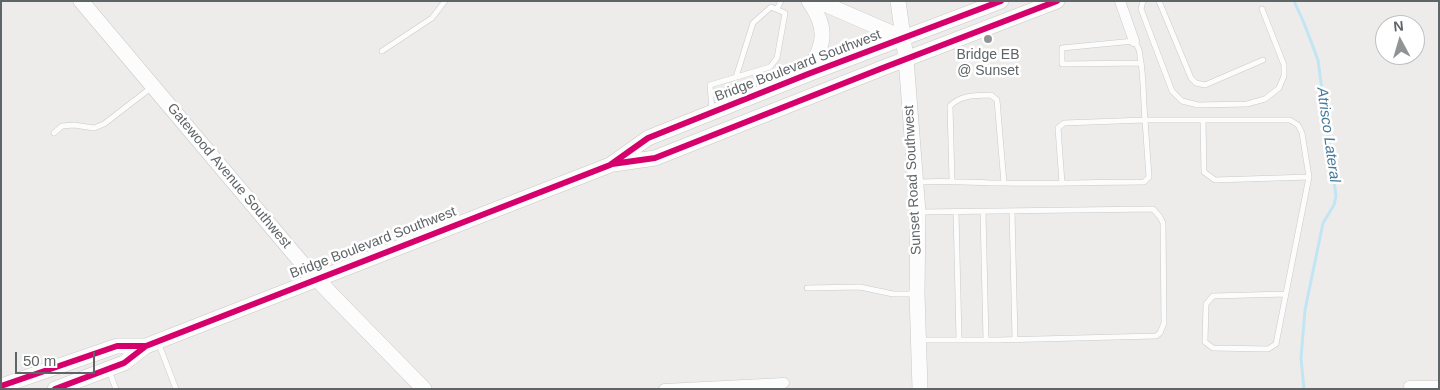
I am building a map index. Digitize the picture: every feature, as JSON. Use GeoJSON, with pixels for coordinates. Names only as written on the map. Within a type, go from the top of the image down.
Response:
{"type":"FeatureCollection","features":[{"type":"Feature","properties":{"kind":"main road","name":"Gatewood Avenue Southwest"},"geometry":{"type":"LineString","coordinates":[[81,1],[316,279],[423,388]]}},
{"type":"Feature","properties":{"kind":"main road"},"geometry":{"type":"LineString","coordinates":[[808,74],[820,51],[823,34],[818,14],[809,1]]}},
{"type":"Feature","properties":{"kind":"main road"},"geometry":{"type":"LineString","coordinates":[[818,1],[903,38]]}},
{"type":"Feature","properties":{"kind":"main road","name":"Sunset Road Southwest"},"geometry":{"type":"LineString","coordinates":[[898,1],[906,59],[918,212],[917,294],[920,389]]}},
{"type":"Feature","properties":{"kind":"main road","name":"Bridge Boulevard Southwest"},"geometry":{"type":"LineString","coordinates":[[610,165],[648,138],[808,74],[1001,1]]}},
{"type":"Feature","properties":{"kind":"main road","name":"Bridge Boulevard Southwest"},"geometry":{"type":"LineString","coordinates":[[55,389],[124,363],[152,344],[610,165],[655,158],[1057,1]]}},
{"type":"Feature","properties":{"kind":"main road","name":"Bridge Boulevard Southwest"},"geometry":{"type":"LineString","coordinates":[[1,386],[117,346],[152,344]]}},
{"type":"Feature","properties":{"kind":"street"},"geometry":{"type":"LineString","coordinates":[[1120,1],[1134,41]]}},
{"type":"Feature","properties":{"kind":"street"},"geometry":{"type":"LineString","coordinates":[[664,389],[784,384]]}},
{"type":"Feature","properties":{"kind":"street"},"geometry":{"type":"LineString","coordinates":[[1409,386],[1439,386]]}},
{"type":"Feature","properties":{"kind":"lane"},"geometry":{"type":"LineString","coordinates":[[382,51],[432,18],[445,1]]}},
{"type":"Feature","properties":{"kind":"lane"},"geometry":{"type":"LineString","coordinates":[[777,10],[781,1]]}},
{"type":"Feature","properties":{"kind":"lane"},"geometry":{"type":"LineString","coordinates":[[1143,1],[1141,9],[1172,91],[1182,101],[1198,105],[1247,104],[1265,99],[1279,88],[1284,76],[1284,65],[1262,9]]}},
{"type":"Feature","properties":{"kind":"lane"},"geometry":{"type":"LineString","coordinates":[[1159,1],[1191,78],[1196,83],[1205,85],[1263,60]]}},
{"type":"Feature","properties":{"kind":"lane"},"geometry":{"type":"LineString","coordinates":[[713,112],[710,85],[770,67],[777,58],[785,13],[771,7],[753,23],[736,77]]}},
{"type":"Feature","properties":{"kind":"lane"},"geometry":{"type":"LineString","coordinates":[[916,182],[1144,182],[1149,177],[1141,63],[1140,54],[1134,41],[1062,48],[1062,64],[1141,63]]}},
{"type":"Feature","properties":{"kind":"lane"},"geometry":{"type":"LineString","coordinates":[[54,133],[62,126],[74,125],[94,128],[104,124],[153,87]]}},
{"type":"Feature","properties":{"kind":"lane"},"geometry":{"type":"LineString","coordinates":[[952,181],[950,106],[956,100],[964,97],[992,95],[997,100],[1004,183]]}},
{"type":"Feature","properties":{"kind":"lane"},"geometry":{"type":"LineString","coordinates":[[1062,183],[1058,128],[1064,123],[1145,120],[1290,120],[1298,125],[1302,133],[1309,177],[1286,294],[1276,344],[1268,348],[1213,348],[1205,342],[1206,304],[1213,296],[1286,294]]}},
{"type":"Feature","properties":{"kind":"lane"},"geometry":{"type":"LineString","coordinates":[[1203,120],[1204,172],[1215,180],[1309,177]]}},
{"type":"Feature","properties":{"kind":"lane"},"geometry":{"type":"LineString","coordinates":[[918,212],[1152,209],[1163,223],[1164,323],[1160,333],[1156,336],[919,340]]}},
{"type":"Feature","properties":{"kind":"lane"},"geometry":{"type":"LineString","coordinates":[[956,212],[959,339]]}},
{"type":"Feature","properties":{"kind":"lane"},"geometry":{"type":"LineString","coordinates":[[983,212],[986,340]]}},
{"type":"Feature","properties":{"kind":"lane"},"geometry":{"type":"LineString","coordinates":[[1012,212],[1015,339]]}},
{"type":"Feature","properties":{"kind":"lane"},"geometry":{"type":"LineString","coordinates":[[807,288],[860,287],[893,294],[917,294]]}},
{"type":"Feature","properties":{"kind":"lane"},"geometry":{"type":"LineString","coordinates":[[152,344],[176,389]]}},
{"type":"Feature","properties":{"kind":"lane"},"geometry":{"type":"LineString","coordinates":[[108,369],[116,389]]}},
{"type":"Feature","properties":{"kind":"waterway","name":"Atrisco Lateral"},"geometry":{"type":"LineString","coordinates":[[1294,1],[1318,60],[1336,196],[1334,205],[1323,223],[1305,310],[1301,358],[1304,389]]}},
{"type":"Feature","properties":{"kind":"cycle path"},"geometry":{"type":"LineString","coordinates":[[55,389],[124,363],[146,346],[610,165],[648,138],[808,74],[1001,1]]}},
{"type":"Feature","properties":{"kind":"cycle path"},"geometry":{"type":"LineString","coordinates":[[612,164],[655,158],[1057,1]]}},
{"type":"Feature","properties":{"kind":"cycle path"},"geometry":{"type":"LineString","coordinates":[[1,386],[117,346],[146,346]]}},
{"type":"Feature","properties":{"kind":"place","name":"Bridge EB @ Sunset"},"geometry":{"type":"Point","coordinates":[988,39]}}]}
